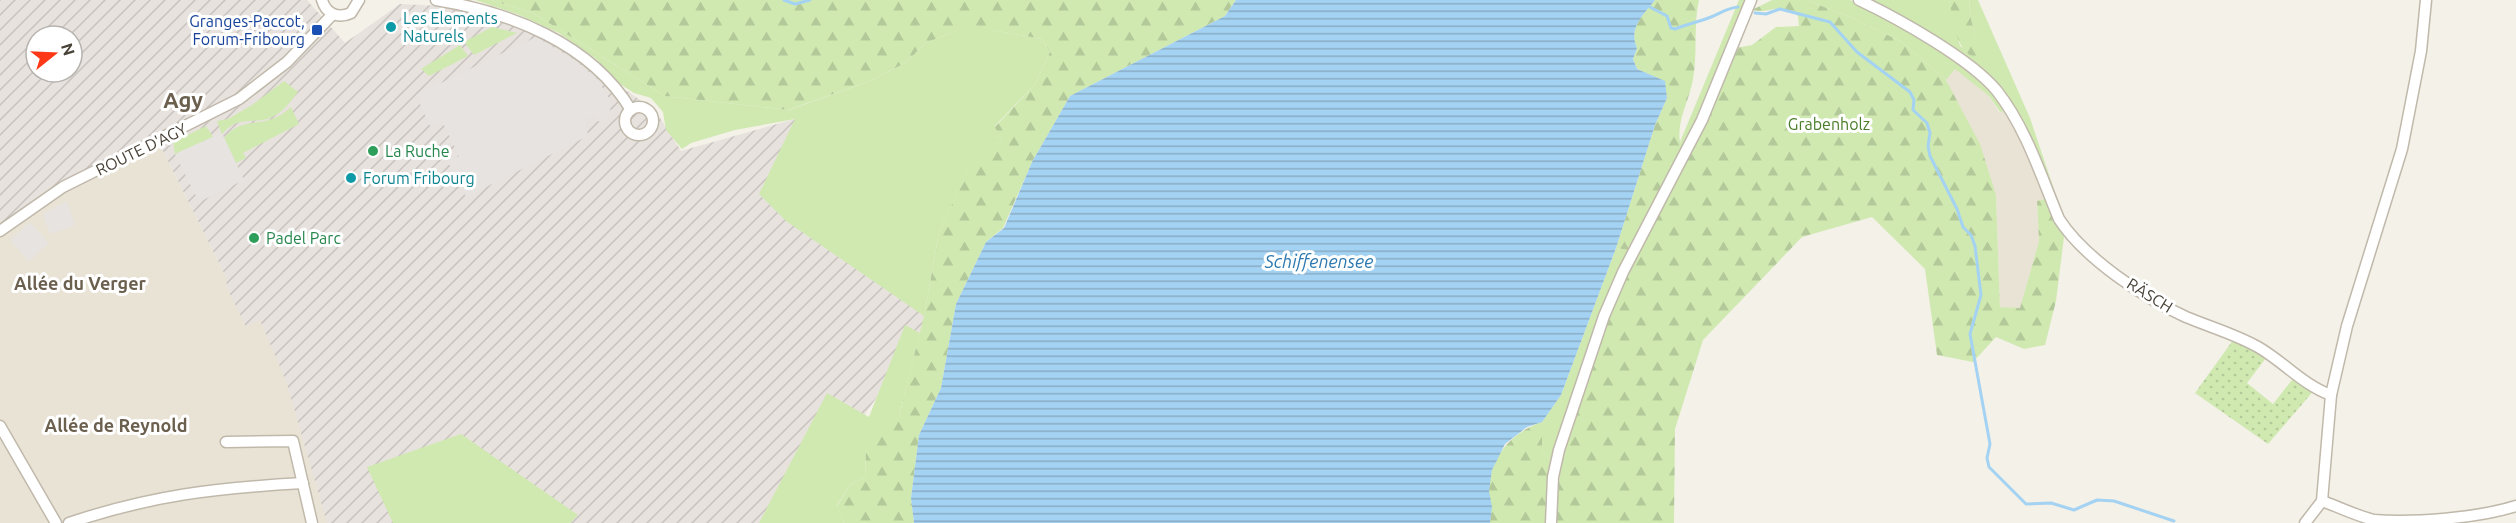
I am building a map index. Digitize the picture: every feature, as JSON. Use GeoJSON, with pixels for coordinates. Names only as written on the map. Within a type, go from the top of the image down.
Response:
{"type":"FeatureCollection","features":[{"type":"Feature","properties":{"kind":"street"},"geometry":{"type":"LineString","coordinates":[[322,0],[324,7],[332,15],[339,16],[351,13],[360,0]]}},
{"type":"Feature","properties":{"kind":"street"},"geometry":{"type":"LineString","coordinates":[[436,0],[462,4],[536,29],[590,63],[622,95],[631,110]]}},
{"type":"Feature","properties":{"kind":"street"},"geometry":{"type":"LineString","coordinates":[[1551,523],[1553,477],[1559,450],[1604,316],[1623,272],[1702,120],[1751,0]]}},
{"type":"Feature","properties":{"kind":"street","name":"RÄSCH"},"geometry":{"type":"LineString","coordinates":[[1859,0],[1898,18],[1989,83],[2025,137],[2059,219],[2067,231],[2097,259],[2154,300],[2187,317],[2260,348],[2304,381],[2331,395]]}},
{"type":"Feature","properties":{"kind":"street"},"geometry":{"type":"LineString","coordinates":[[2305,523],[2322,501],[2331,395],[2347,326],[2402,149],[2421,51],[2426,0]]}},
{"type":"Feature","properties":{"kind":"street","name":"ROUTE D'AGY"},"geometry":{"type":"LineString","coordinates":[[0,231],[63,188],[246,95],[287,62],[332,15]]}},
{"type":"Feature","properties":{"kind":"street"},"geometry":{"type":"LineString","coordinates":[[0,426],[56,523]]}},
{"type":"Feature","properties":{"kind":"street"},"geometry":{"type":"LineString","coordinates":[[226,442],[293,441],[312,523]]}},
{"type":"Feature","properties":{"kind":"street"},"geometry":{"type":"LineString","coordinates":[[69,523],[162,496],[221,487],[303,483]]}},
{"type":"Feature","properties":{"kind":"street"},"geometry":{"type":"LineString","coordinates":[[2322,501],[2375,521],[2428,521],[2482,516],[2516,506]]}},
{"type":"Feature","properties":{"kind":"shaded area"},"geometry":{"type":"Polygon","coordinates":[[[0,0],[307,0],[345,43],[400,4],[461,7],[538,32],[590,66],[655,110],[681,151],[795,119],[932,318],[789,523],[327,523],[286,381],[260,320],[246,327],[227,288],[226,277],[158,141],[63,188],[0,231],[0,0]]]}},
{"type":"Feature","properties":{"kind":"shaded area"},"geometry":{"type":"Polygon","coordinates":[[[536,37],[575,60],[597,79],[609,98],[611,115],[599,122],[594,115],[586,120],[588,136],[466,197],[448,162],[459,156],[442,121],[430,126],[416,95],[536,37]]]}},
{"type":"Feature","properties":{"kind":"shaded area"},"geometry":{"type":"Polygon","coordinates":[[[1955,68],[1989,96],[1999,112],[2005,110],[2023,139],[2048,198],[2037,201],[2039,241],[2020,309],[2000,307],[1996,195],[1946,80],[1955,68]]]}},
{"type":"Feature","properties":{"kind":"shaded area"},"geometry":{"type":"Polygon","coordinates":[[[222,133],[244,180],[199,202],[175,154],[222,133]]]}},
{"type":"Feature","properties":{"kind":"shaded area"},"geometry":{"type":"Polygon","coordinates":[[[158,141],[226,277],[262,317],[288,379],[329,523],[0,523],[0,231],[52,194],[158,141]]]}},
{"type":"Feature","properties":{"kind":"shaded area"},"geometry":{"type":"Polygon","coordinates":[[[67,201],[75,226],[50,234],[43,214],[67,201]]]}},
{"type":"Feature","properties":{"kind":"shaded area"},"geometry":{"type":"Polygon","coordinates":[[[30,222],[49,243],[29,261],[10,240],[30,222]]]}},
{"type":"Feature","properties":{"kind":"green space"},"geometry":{"type":"Polygon","coordinates":[[[475,0],[491,0],[533,13],[665,96],[789,110],[870,81],[907,62],[925,43],[959,30],[992,30],[1042,39],[1050,52],[1035,84],[995,126],[1002,142],[978,149],[939,232],[924,316],[786,221],[759,194],[795,119],[735,130],[691,143],[682,149],[666,130],[663,112],[651,98],[634,93],[620,84],[595,58],[559,33],[517,14],[475,0]]]}},
{"type":"Feature","properties":{"kind":"green space"},"geometry":{"type":"Polygon","coordinates":[[[491,0],[1236,0],[1225,16],[1070,96],[1032,162],[1003,228],[986,242],[956,304],[941,388],[919,435],[911,498],[914,523],[844,523],[837,506],[850,485],[865,477],[866,450],[876,422],[899,416],[924,316],[939,232],[978,148],[1002,142],[995,127],[1035,84],[1050,52],[1042,39],[992,30],[959,30],[925,43],[907,62],[870,81],[788,110],[665,96],[533,13],[491,0]]]}},
{"type":"Feature","properties":{"kind":"green space"},"geometry":{"type":"Polygon","coordinates":[[[1655,0],[1699,0],[1694,69],[1680,126],[1680,142],[1684,145],[1629,250],[1616,248],[1655,125],[1667,98],[1664,81],[1637,69],[1633,59],[1637,48],[1634,34],[1638,22],[1655,0]]]}},
{"type":"Feature","properties":{"kind":"green space"},"geometry":{"type":"Polygon","coordinates":[[[1739,0],[1746,0],[1700,114],[1684,145],[1680,142],[1739,0]]]}},
{"type":"Feature","properties":{"kind":"green space","name":"Grabenholz"},"geometry":{"type":"Polygon","coordinates":[[[1772,0],[1806,0],[1855,19],[1902,42],[1946,80],[1980,144],[1996,195],[2000,307],[2020,308],[2039,241],[2037,201],[2048,198],[2064,237],[2056,301],[2045,345],[2024,349],[1996,337],[1973,362],[1937,355],[1925,269],[1872,217],[1802,237],[1703,340],[1675,429],[1674,523],[1555,523],[1562,453],[1608,319],[1632,263],[1710,115],[1736,48],[1752,45],[1776,27],[1799,26],[1798,16],[1791,11],[1780,8],[1764,11],[1752,10],[1772,0]]]}},
{"type":"Feature","properties":{"kind":"green space"},"geometry":{"type":"Polygon","coordinates":[[[1806,0],[1850,0],[1897,22],[1957,62],[1994,94],[2005,110],[2000,112],[1989,96],[1955,69],[1946,80],[1902,42],[1855,19],[1806,0]]]}},
{"type":"Feature","properties":{"kind":"green space"},"geometry":{"type":"Polygon","coordinates":[[[1869,0],[1949,0],[1960,46],[1981,59],[1971,19],[1969,0],[1978,0],[2030,118],[2064,219],[2005,92],[1996,81],[1986,77],[1869,0]]]}},
{"type":"Feature","properties":{"kind":"green space"},"geometry":{"type":"Polygon","coordinates":[[[1949,0],[1969,0],[1971,19],[1982,60],[1966,52],[1961,45],[1957,37],[1949,0]]]}},
{"type":"Feature","properties":{"kind":"green space"},"geometry":{"type":"Polygon","coordinates":[[[492,27],[517,33],[474,55],[464,42],[492,27]]]}},
{"type":"Feature","properties":{"kind":"green space"},"geometry":{"type":"Polygon","coordinates":[[[460,45],[468,56],[429,76],[421,69],[460,45]]]}},
{"type":"Feature","properties":{"kind":"green space"},"geometry":{"type":"Polygon","coordinates":[[[284,81],[298,92],[282,110],[270,118],[232,125],[222,135],[217,121],[228,119],[252,105],[284,81]]]}},
{"type":"Feature","properties":{"kind":"green space"},"geometry":{"type":"Polygon","coordinates":[[[291,107],[299,124],[243,153],[246,158],[236,163],[224,138],[239,126],[272,119],[291,107]]]}},
{"type":"Feature","properties":{"kind":"green space"},"geometry":{"type":"Polygon","coordinates":[[[206,126],[213,137],[175,154],[173,142],[206,126]]]}},
{"type":"Feature","properties":{"kind":"green space"},"geometry":{"type":"Polygon","coordinates":[[[1616,248],[1629,250],[1552,461],[1542,450],[1542,422],[1561,395],[1616,248]]]}},
{"type":"Feature","properties":{"kind":"green space"},"geometry":{"type":"Polygon","coordinates":[[[905,325],[920,333],[899,416],[866,450],[865,477],[850,485],[837,505],[844,523],[759,523],[827,393],[869,417],[905,325]]]}},
{"type":"Feature","properties":{"kind":"green space"},"geometry":{"type":"Polygon","coordinates":[[[2236,336],[2269,354],[2247,383],[2273,404],[2296,375],[2316,388],[2268,444],[2195,393],[2236,336]]]}},
{"type":"Feature","properties":{"kind":"green space"},"geometry":{"type":"Polygon","coordinates":[[[1542,422],[1542,450],[1552,461],[1546,523],[1490,523],[1490,479],[1498,457],[1512,439],[1531,426],[1542,422]]]}},
{"type":"Feature","properties":{"kind":"green space"},"geometry":{"type":"Polygon","coordinates":[[[461,434],[578,515],[570,523],[393,523],[367,467],[461,434]]]}},
{"type":"Feature","properties":{"kind":"water","name":"Schiffenensee"},"geometry":{"type":"Polygon","coordinates":[[[1236,0],[1655,0],[1638,22],[1634,34],[1637,48],[1633,59],[1637,69],[1665,81],[1667,98],[1655,125],[1616,248],[1561,395],[1542,422],[1527,427],[1505,444],[1492,470],[1489,491],[1492,507],[1490,523],[914,523],[911,498],[919,435],[941,388],[956,304],[986,242],[1004,228],[1032,162],[1070,96],[1225,16],[1236,0]]]}},
{"type":"Feature","properties":{"kind":"waterway"},"geometry":{"type":"LineString","coordinates":[[784,0],[795,4],[810,0]]}},
{"type":"Feature","properties":{"kind":"waterway"},"geometry":{"type":"LineString","coordinates":[[1650,7],[1667,16],[1671,28],[1675,29],[1738,7]]}},
{"type":"Feature","properties":{"kind":"waterway"},"geometry":{"type":"LineString","coordinates":[[1755,13],[1766,14],[1780,9],[1830,22],[1857,52],[1910,92],[1914,100],[1913,110],[1927,123],[1930,133],[1928,146],[1930,156],[1957,209],[1963,227],[1971,235],[1975,246],[1981,295],[1970,334],[1990,444],[1987,458],[1989,467],[2026,504],[2051,503],[2074,510],[2097,500],[2114,501],[2174,521]]}},
{"type":"Feature","properties":{"kind":"place","name":"Les Elements Naturels"},"geometry":{"type":"Point","coordinates":[391,27]}},
{"type":"Feature","properties":{"kind":"place","name":"Granges-Paccot, Forum-Fribourg"},"geometry":{"type":"Point","coordinates":[317,30]}},
{"type":"Feature","properties":{"kind":"place","name":"La Ruche"},"geometry":{"type":"Point","coordinates":[373,151]}},
{"type":"Feature","properties":{"kind":"place","name":"Forum Fribourg"},"geometry":{"type":"Point","coordinates":[351,178]}},
{"type":"Feature","properties":{"kind":"place","name":"Padel Parc"},"geometry":{"type":"Point","coordinates":[254,238]}},
{"type":"Feature","properties":{"kind":"district","name":"Agy"},"geometry":{"type":"Point","coordinates":[183,99]}},
{"type":"Feature","properties":{"kind":"district","name":"Allée du Verger"},"geometry":{"type":"Point","coordinates":[80,283]}},
{"type":"Feature","properties":{"kind":"district","name":"Allée de Reynold"},"geometry":{"type":"Point","coordinates":[116,425]}}]}
